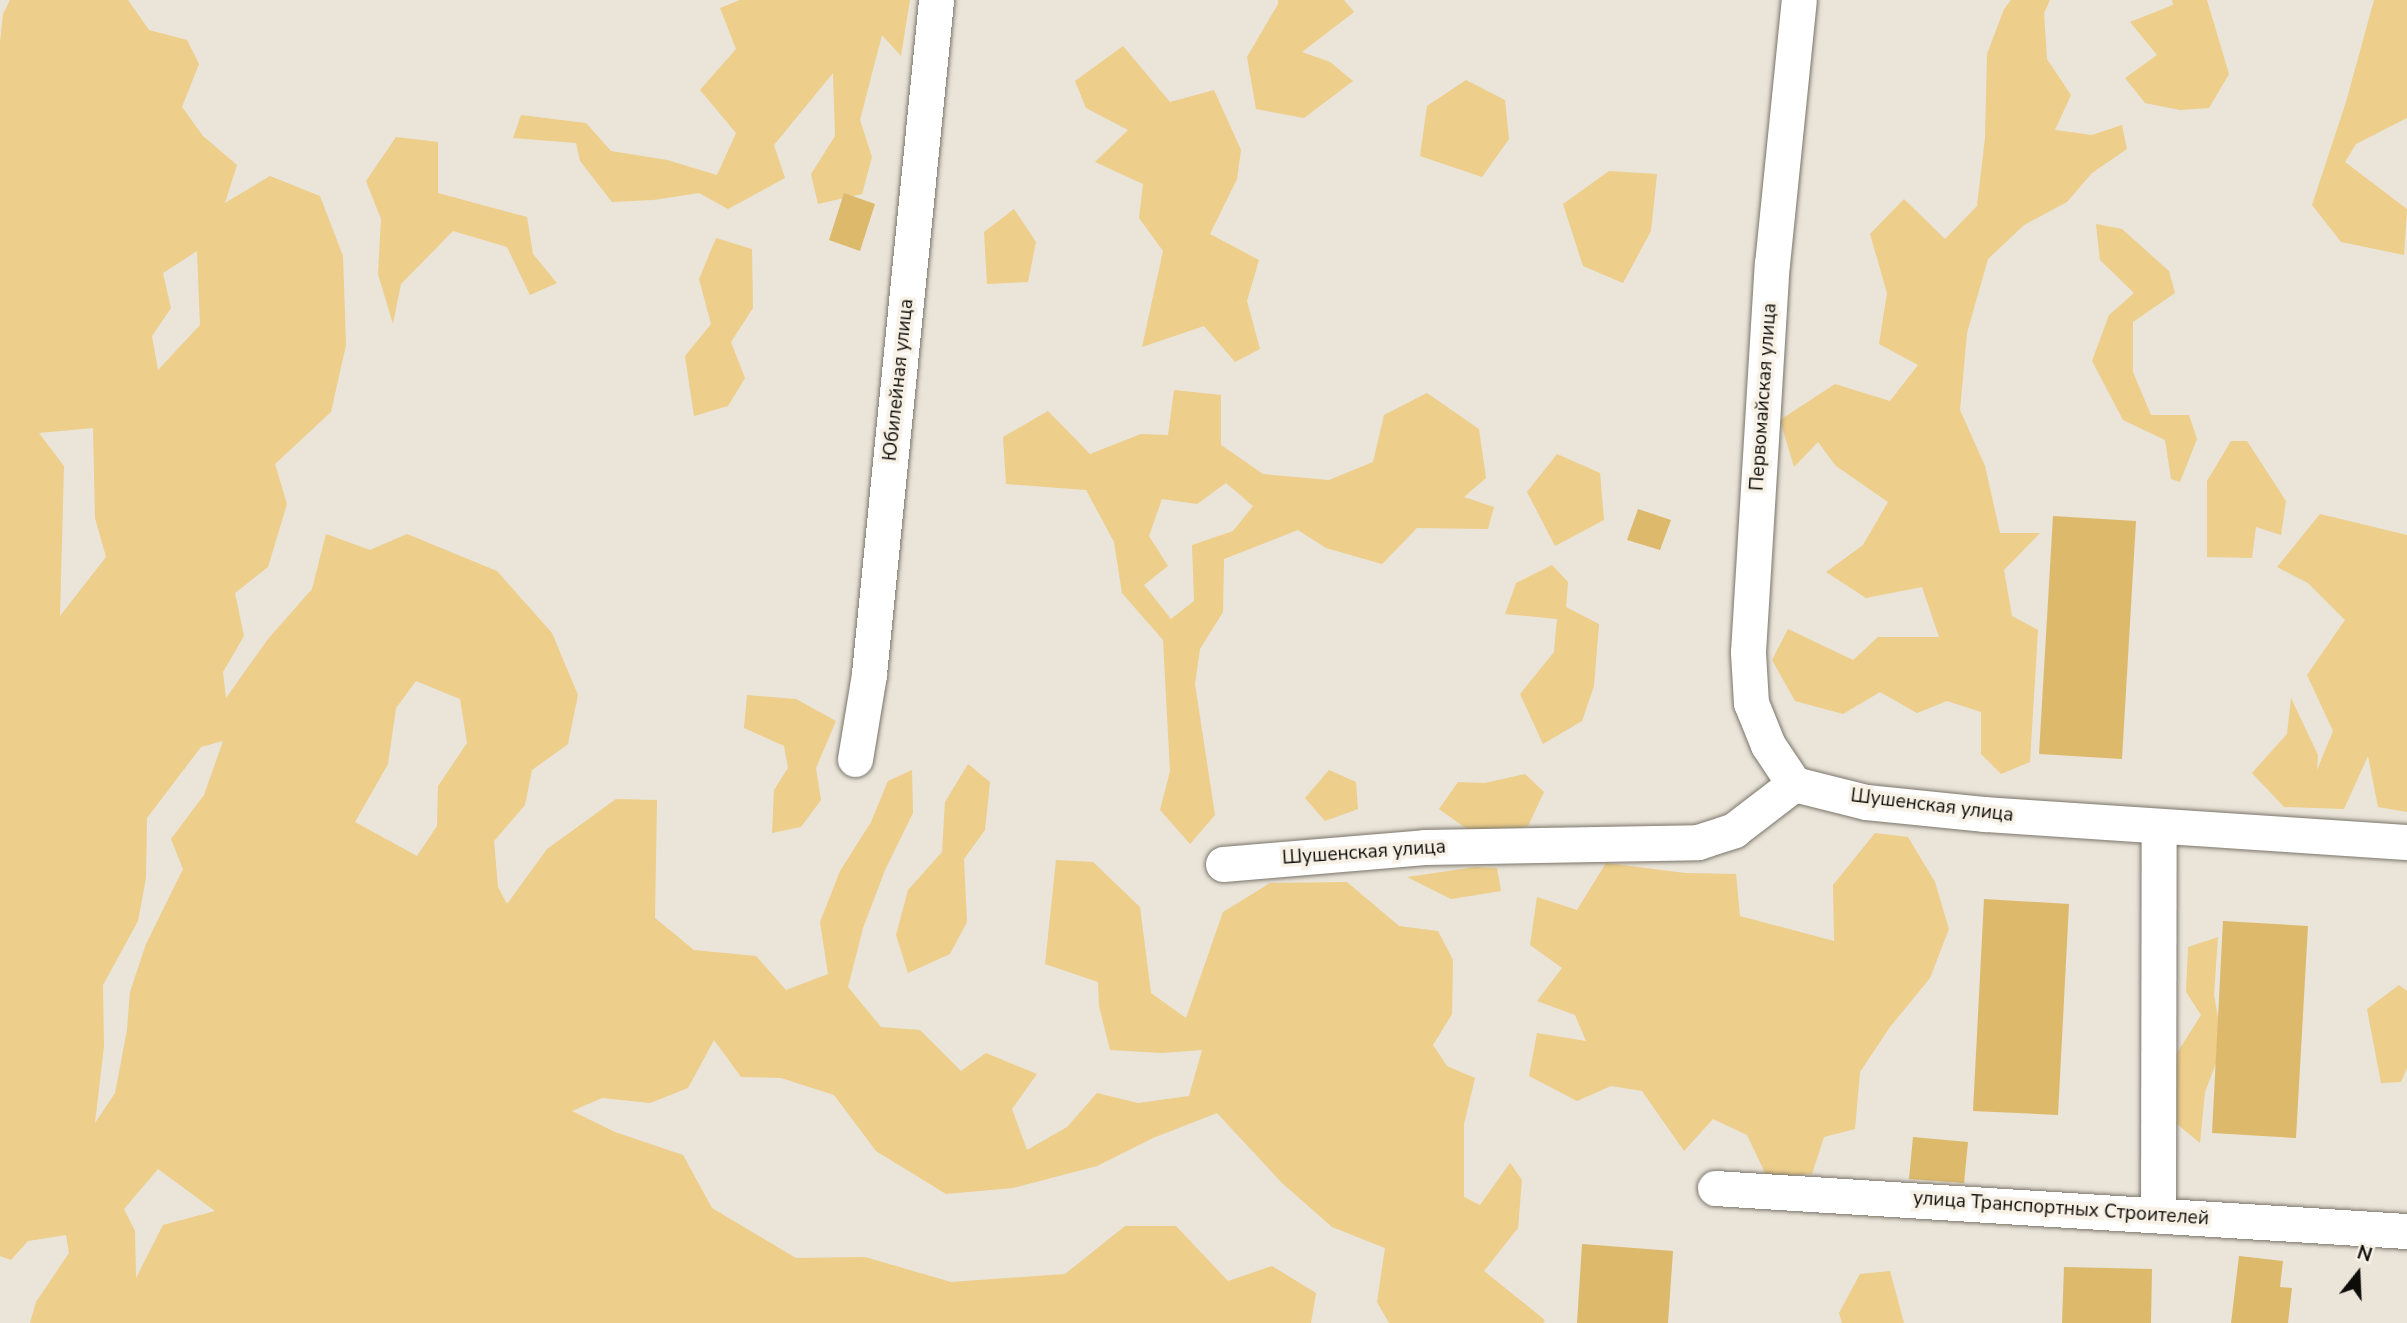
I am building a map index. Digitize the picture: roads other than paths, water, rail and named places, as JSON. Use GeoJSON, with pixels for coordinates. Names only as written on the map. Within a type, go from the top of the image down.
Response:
{"type":"FeatureCollection","features":[{"type":"Feature","properties":{"kind":"street","name":"Юбилейная улица"},"geometry":{"type":"LineString","coordinates":[[855,759],[869,674],[936,0]]}},
{"type":"Feature","properties":{"kind":"street","name":"Первомайская улица"},"geometry":{"type":"LineString","coordinates":[[1794,784],[1768,745],[1751,703],[1748,652],[1772,264],[1799,0]]}},
{"type":"Feature","properties":{"kind":"street","name":"Шушенская улица"},"geometry":{"type":"LineString","coordinates":[[1223,864],[1424,847],[1698,842],[1734,830],[1794,784],[1866,802],[2159,826],[2407,842]]}},
{"type":"Feature","properties":{"kind":"street"},"geometry":{"type":"LineString","coordinates":[[2158,1215],[2159,826]]}},
{"type":"Feature","properties":{"kind":"street","name":"улица Транспортных Строителей"},"geometry":{"type":"LineString","coordinates":[[1716,1188],[2407,1231]]}}]}
